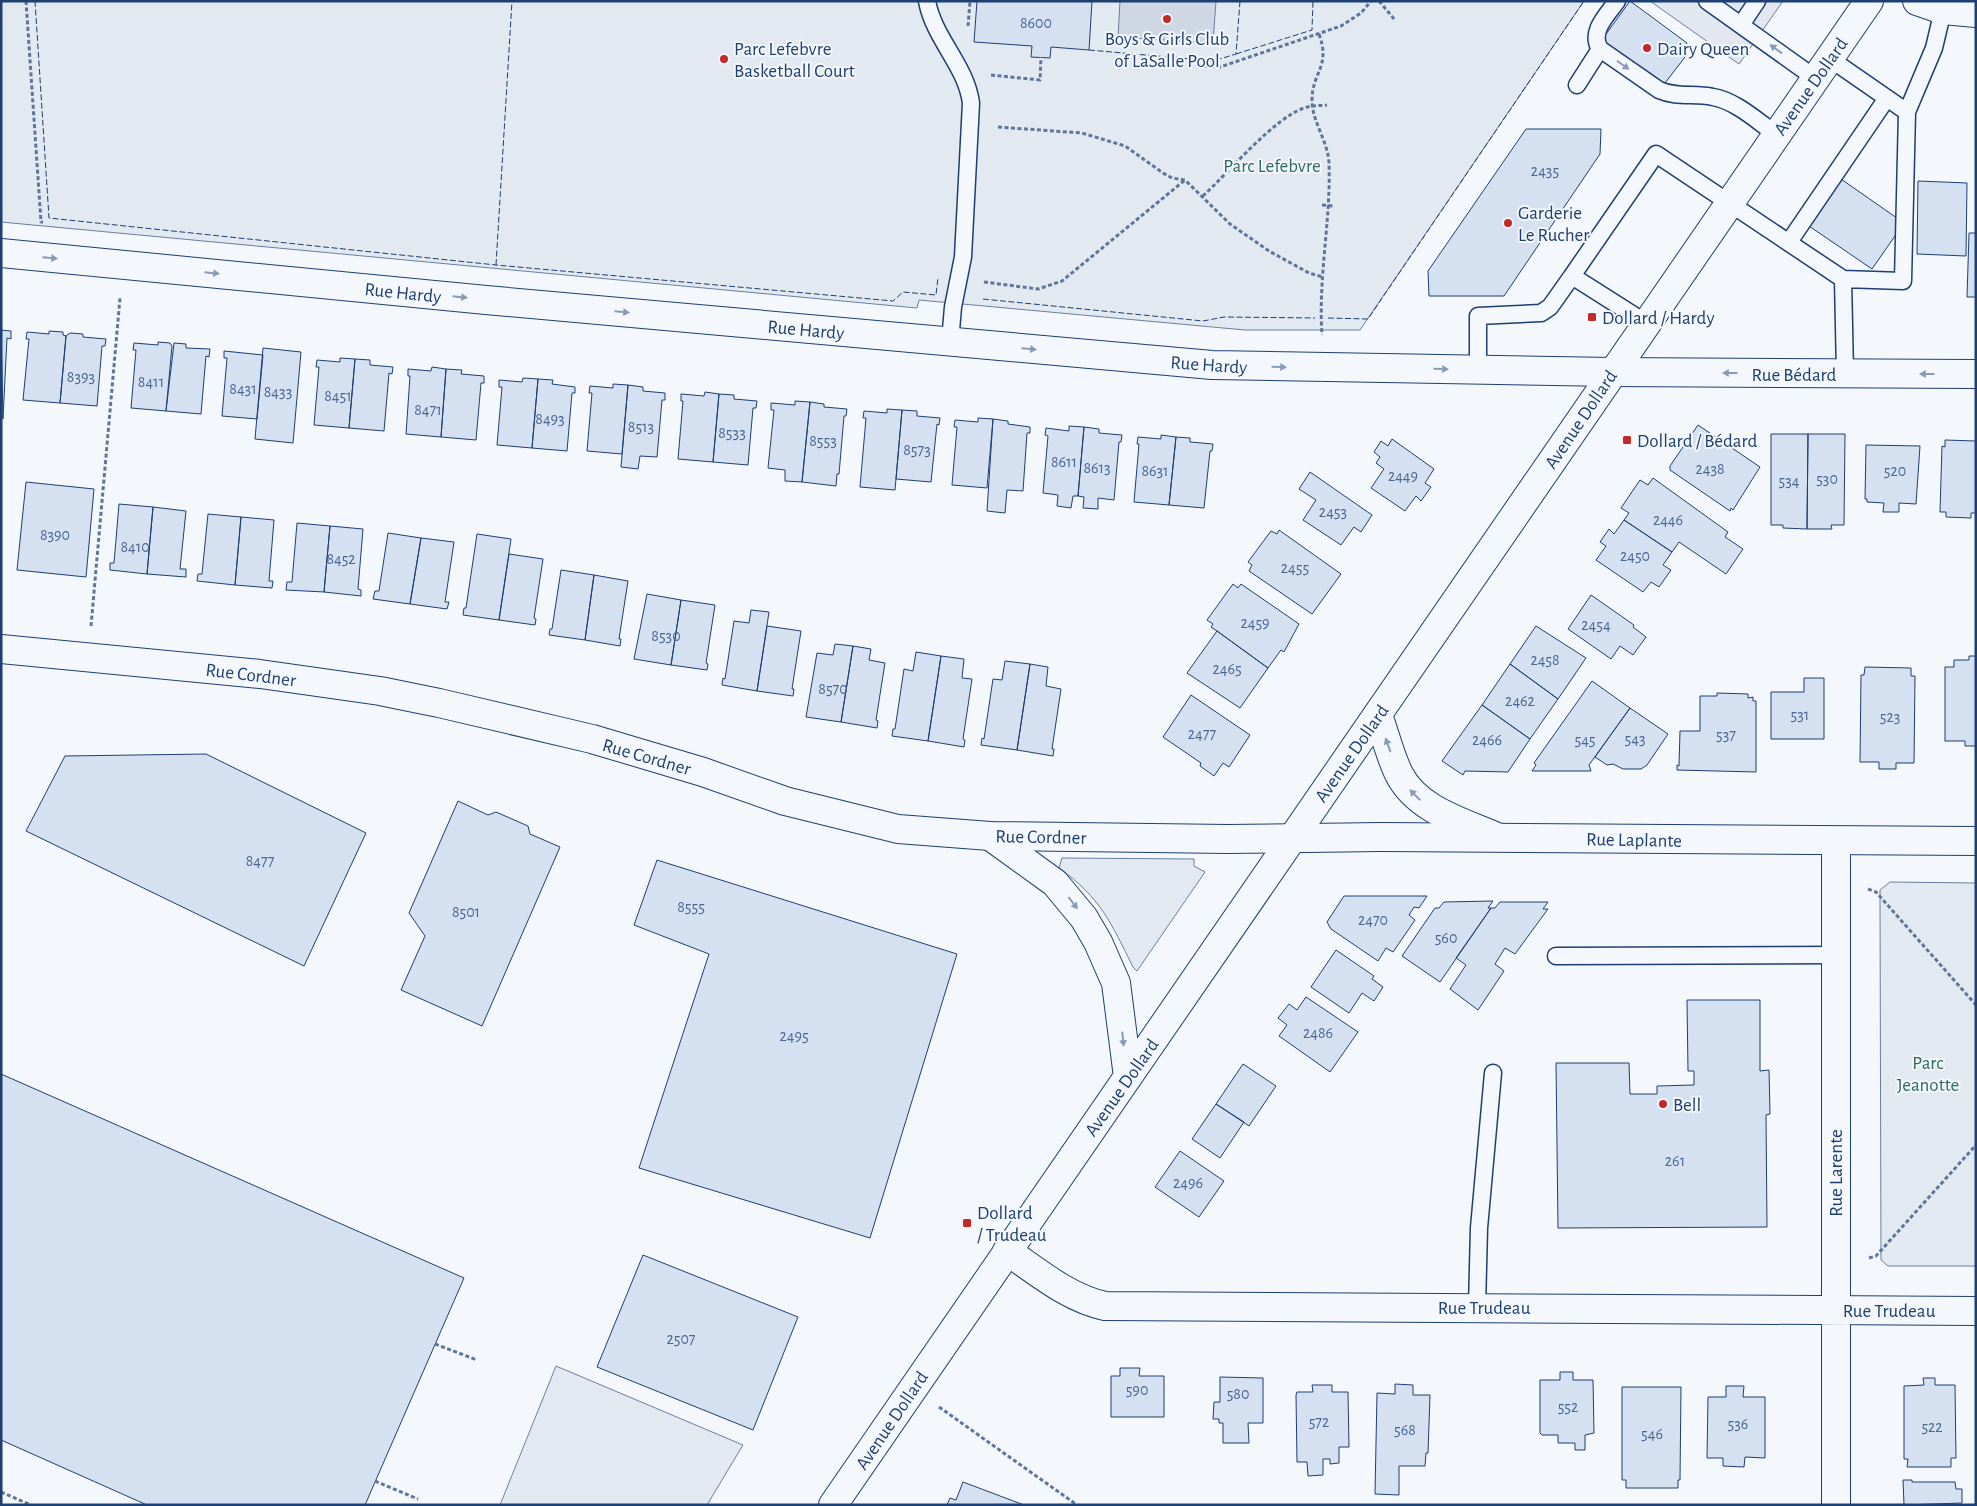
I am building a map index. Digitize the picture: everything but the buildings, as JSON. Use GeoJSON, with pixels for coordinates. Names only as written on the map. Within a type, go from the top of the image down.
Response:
{"type":"FeatureCollection","features":[{"type":"Feature","properties":{"kind":"street","name":"Avenue Dollard"},"geometry":{"type":"LineString","coordinates":[[833,1505],[1378,716],[1868,1]]}},
{"type":"Feature","properties":{"kind":"street"},"geometry":{"type":"LineString","coordinates":[[1917,1],[1943,10],[1976,13]]}},
{"type":"Feature","properties":{"kind":"street","name":"Rue Hardy"},"geometry":{"type":"LineString","coordinates":[[1,253],[1212,365],[1612,372]]}},
{"type":"Feature","properties":{"kind":"street","name":"Rue Bédard"},"geometry":{"type":"LineString","coordinates":[[1612,372],[1976,374]]}},
{"type":"Feature","properties":{"kind":"street","name":"Rue Cordner"},"geometry":{"type":"LineString","coordinates":[[1,649],[129,659],[260,674],[414,698],[584,737],[703,772],[785,801],[898,829],[990,836],[1292,839]]}},
{"type":"Feature","properties":{"kind":"street"},"geometry":{"type":"LineString","coordinates":[[1378,716],[1399,774],[1411,792],[1436,810],[1497,837]]}},
{"type":"Feature","properties":{"kind":"street"},"geometry":{"type":"LineString","coordinates":[[990,836],[1055,883],[1079,911],[1098,942],[1116,983],[1128,1077]]}},
{"type":"Feature","properties":{"kind":"street","name":"Rue Laplante"},"geometry":{"type":"LineString","coordinates":[[1292,839],[1497,837],[1976,841]]}},
{"type":"Feature","properties":{"kind":"street","name":"Rue Larente"},"geometry":{"type":"LineString","coordinates":[[1836,841],[1836,1505]]}},
{"type":"Feature","properties":{"kind":"street","name":"Rue Trudeau"},"geometry":{"type":"LineString","coordinates":[[1008,1251],[1074,1295],[1087,1302],[1105,1306],[1976,1311]]}},
{"type":"Feature","properties":{"kind":"lane"},"geometry":{"type":"LineString","coordinates":[[927,1],[934,26],[969,89],[971,103],[962,257],[953,307],[950,342]]}},
{"type":"Feature","properties":{"kind":"lane"},"geometry":{"type":"LineString","coordinates":[[1617,1],[1596,32],[1596,43],[1600,49],[1659,90],[1669,94],[1712,96],[1723,99],[1776,134]]}},
{"type":"Feature","properties":{"kind":"lane"},"geometry":{"type":"LineString","coordinates":[[1708,1],[1741,25],[1822,68],[1887,98],[1907,112]]}},
{"type":"Feature","properties":{"kind":"lane"},"geometry":{"type":"LineString","coordinates":[[1741,25],[1757,1]]}},
{"type":"Feature","properties":{"kind":"lane"},"geometry":{"type":"LineString","coordinates":[[1478,370],[1478,316],[1541,313],[1550,307],[1656,154],[1843,279],[1903,281],[1907,112],[1934,48],[1943,10]]}},
{"type":"Feature","properties":{"kind":"lane"},"geometry":{"type":"LineString","coordinates":[[1577,85],[1600,49]]}},
{"type":"Feature","properties":{"kind":"lane"},"geometry":{"type":"LineString","coordinates":[[1789,242],[1887,98]]}},
{"type":"Feature","properties":{"kind":"lane"},"geometry":{"type":"LineString","coordinates":[[1572,276],[1646,323]]}},
{"type":"Feature","properties":{"kind":"lane"},"geometry":{"type":"LineString","coordinates":[[1843,279],[1845,374]]}},
{"type":"Feature","properties":{"kind":"lane"},"geometry":{"type":"LineString","coordinates":[[1556,956],[1836,955]]}},
{"type":"Feature","properties":{"kind":"lane"},"geometry":{"type":"LineString","coordinates":[[1477,1307],[1478,1228],[1493,1073]]}},
{"type":"Feature","properties":{"kind":"path"},"geometry":{"type":"LineString","coordinates":[[26,1],[41,222],[50,223]]}},
{"type":"Feature","properties":{"kind":"path"},"geometry":{"type":"LineString","coordinates":[[1204,66],[1220,67],[1318,34],[1353,20],[1371,1]]}},
{"type":"Feature","properties":{"kind":"path"},"geometry":{"type":"LineString","coordinates":[[1378,1],[1395,20]]}},
{"type":"Feature","properties":{"kind":"path"},"geometry":{"type":"LineString","coordinates":[[1318,34],[1324,48],[1324,62],[1314,88],[1312,106],[1329,163],[1322,334]]}},
{"type":"Feature","properties":{"kind":"path"},"geometry":{"type":"LineString","coordinates":[[988,74],[1040,80],[1041,57]]}},
{"type":"Feature","properties":{"kind":"path"},"geometry":{"type":"LineString","coordinates":[[1203,196],[1264,136],[1297,111],[1312,106],[1327,106]]}},
{"type":"Feature","properties":{"kind":"path"},"geometry":{"type":"LineString","coordinates":[[994,127],[1082,133],[1125,146],[1162,173],[1185,180],[1230,224],[1243,234],[1309,273],[1323,277]]}},
{"type":"Feature","properties":{"kind":"path"},"geometry":{"type":"LineString","coordinates":[[982,282],[1038,289],[1062,281],[1185,180]]}},
{"type":"Feature","properties":{"kind":"path"},"geometry":{"type":"LineString","coordinates":[[1322,205],[1333,206]]}},
{"type":"Feature","properties":{"kind":"path"},"geometry":{"type":"LineString","coordinates":[[93,608],[120,298]]}},
{"type":"Feature","properties":{"kind":"path"},"geometry":{"type":"LineString","coordinates":[[1876,892],[1976,1004]]}},
{"type":"Feature","properties":{"kind":"path"},"geometry":{"type":"LineString","coordinates":[[1876,1256],[1976,1144]]}},
{"type":"Feature","properties":{"kind":"path"},"geometry":{"type":"LineString","coordinates":[[435,1344],[477,1360]]}},
{"type":"Feature","properties":{"kind":"path"},"geometry":{"type":"LineString","coordinates":[[954,1417],[1077,1505]]}},
{"type":"Feature","properties":{"kind":"path"},"geometry":{"type":"LineString","coordinates":[[375,1481],[418,1499]]}},
{"type":"Feature","properties":{"kind":"path"},"geometry":{"type":"LineString","coordinates":[[1,1492],[31,1505]]}},
{"type":"Feature","properties":{"kind":"green space","name":"Parc Lefebvre"},"geometry":{"type":"Polygon","coordinates":[[[1,1],[1584,1],[1360,330],[1245,330],[919,300],[917,308],[1,222],[1,1]]]}},
{"type":"Feature","properties":{"kind":"green space"},"geometry":{"type":"Polygon","coordinates":[[[1062,858],[1194,859],[1194,866],[1205,872],[1137,971],[1133,967],[1111,924],[1095,901],[1059,868],[1062,858]]]}},
{"type":"Feature","properties":{"kind":"green space","name":"Parc Jeanotte"},"geometry":{"type":"Polygon","coordinates":[[[1890,882],[1976,883],[1976,1266],[1888,1266],[1881,1260],[1880,890],[1890,882]]]}},
{"type":"Feature","properties":{"kind":"green space"},"geometry":{"type":"Polygon","coordinates":[[[556,1366],[743,1445],[707,1505],[500,1505],[556,1366]]]}},
{"type":"Feature","properties":{"kind":"shaded area","name":"Boys & Girls Club of LaSalle Pool"},"geometry":{"type":"Polygon","coordinates":[[[1120,1],[1216,1],[1213,43],[1118,37],[1120,1]]]}},
{"type":"Feature","properties":{"kind":"shaded area"},"geometry":{"type":"Polygon","coordinates":[[[1650,1],[1783,1],[1739,64],[1650,1]]]}},
{"type":"Feature","properties":{"kind":"fence"},"geometry":{"type":"LineString","coordinates":[[35,1],[49,218],[496,265],[893,301],[903,292],[936,295],[938,277]]}},
{"type":"Feature","properties":{"kind":"fence"},"geometry":{"type":"LineString","coordinates":[[496,265],[512,1]]}},
{"type":"Feature","properties":{"kind":"fence"},"geometry":{"type":"LineString","coordinates":[[1089,50],[1213,61],[1236,54],[1240,1]]}},
{"type":"Feature","properties":{"kind":"fence"},"geometry":{"type":"LineString","coordinates":[[1236,54],[1312,30],[1313,1]]}},
{"type":"Feature","properties":{"kind":"fence"},"geometry":{"type":"LineString","coordinates":[[1328,318],[1368,319],[1584,1]]}},
{"type":"Feature","properties":{"kind":"fence"},"geometry":{"type":"LineString","coordinates":[[983,299],[1203,321],[1224,317],[1315,318]]}},
{"type":"Feature","properties":{"kind":"place","name":"Boys & Girls Club of LaSalle Pool"},"geometry":{"type":"Point","coordinates":[1167,19]}},
{"type":"Feature","properties":{"kind":"place","name":"Dairy Queen"},"geometry":{"type":"Point","coordinates":[1647,48]}},
{"type":"Feature","properties":{"kind":"place","name":"Parc Lefebvre Basketball Court"},"geometry":{"type":"Point","coordinates":[724,59]}},
{"type":"Feature","properties":{"kind":"place","name":"Garderie Le Rucher"},"geometry":{"type":"Point","coordinates":[1508,223]}},
{"type":"Feature","properties":{"kind":"place","name":"Dollard / Hardy"},"geometry":{"type":"Point","coordinates":[1592,317]}},
{"type":"Feature","properties":{"kind":"place","name":"Dollard / Bédard"},"geometry":{"type":"Point","coordinates":[1627,440]}},
{"type":"Feature","properties":{"kind":"place","name":"Bell"},"geometry":{"type":"Point","coordinates":[1663,1104]}},
{"type":"Feature","properties":{"kind":"place","name":"Dollard / Trudeau"},"geometry":{"type":"Point","coordinates":[967,1223]}}]}
